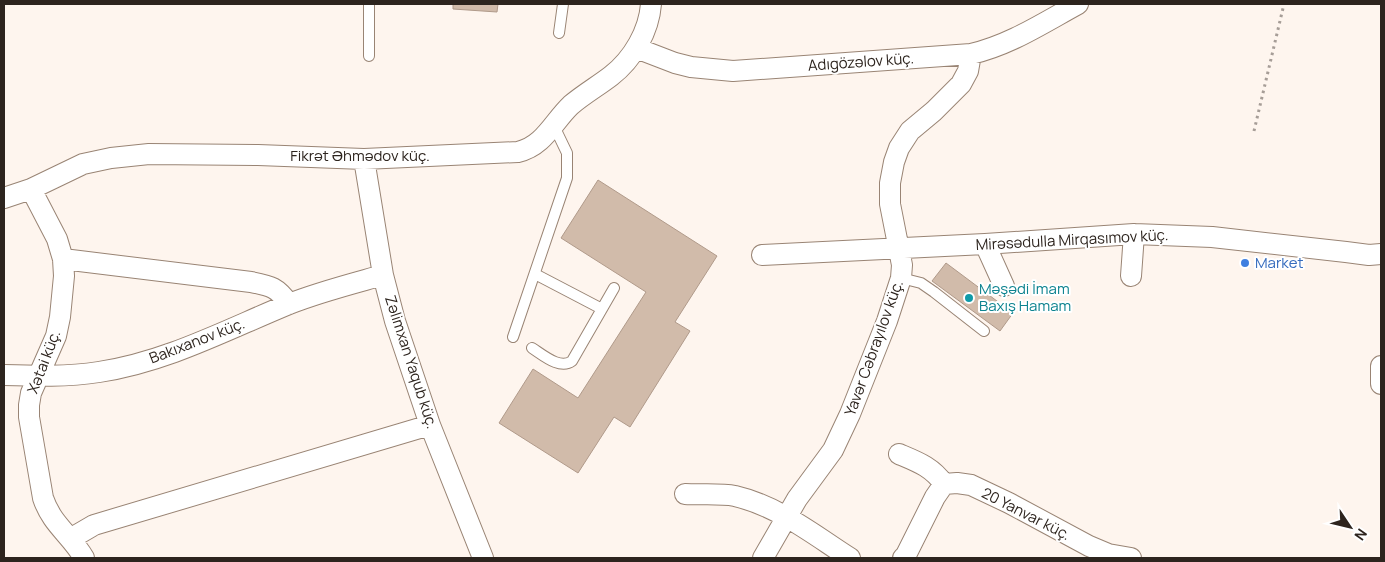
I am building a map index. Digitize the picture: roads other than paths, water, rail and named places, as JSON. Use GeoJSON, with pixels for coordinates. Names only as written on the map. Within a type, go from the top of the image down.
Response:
{"type":"FeatureCollection","features":[{"type":"Feature","properties":{"kind":"street","name":"Fikrət Əhmədov küç."},"geometry":{"type":"LineString","coordinates":[[4,198],[31,189],[82,164],[111,158],[149,154],[258,155],[364,159],[518,152],[534,147],[570,106],[624,64],[636,48],[646,27],[651,4]]}},
{"type":"Feature","properties":{"kind":"street","name":"Adıgözəlov küç."},"geometry":{"type":"LineString","coordinates":[[636,48],[691,67],[733,71],[971,54],[1008,42],[1078,4]]}},
{"type":"Feature","properties":{"kind":"street","name":"Yavər Cəbrayılov küç."},"geometry":{"type":"LineString","coordinates":[[763,558],[786,517],[833,450],[850,414],[887,321],[901,278],[902,265],[890,204],[890,183],[899,148],[910,131],[934,111],[961,84],[968,71],[971,54]]}},
{"type":"Feature","properties":{"kind":"street","name":"Zəlimxan Yaqub küç."},"geometry":{"type":"LineString","coordinates":[[364,159],[383,275],[395,321],[430,425],[483,558]]}},
{"type":"Feature","properties":{"kind":"street","name":"Xətai küç."},"geometry":{"type":"LineString","coordinates":[[31,189],[58,239],[63,259],[64,276],[58,326],[50,352],[31,393],[29,417],[47,511],[84,558]]}},
{"type":"Feature","properties":{"kind":"street","name":"Mirəsədulla Mirqasımov küç."},"geometry":{"type":"LineString","coordinates":[[762,254],[900,249],[1134,234],[1212,237],[1346,252],[1381,254]]}},
{"type":"Feature","properties":{"kind":"street"},"geometry":{"type":"LineString","coordinates":[[1131,276],[1134,234]]}},
{"type":"Feature","properties":{"kind":"street"},"geometry":{"type":"LineString","coordinates":[[985,244],[1004,286]]}},
{"type":"Feature","properties":{"kind":"street"},"geometry":{"type":"LineString","coordinates":[[63,259],[251,282],[271,286],[281,292],[289,304]]}},
{"type":"Feature","properties":{"kind":"street","name":"Bakıxanov küç."},"geometry":{"type":"LineString","coordinates":[[4,375],[70,376],[100,372],[167,356],[289,304],[324,291],[383,275]]}},
{"type":"Feature","properties":{"kind":"street"},"geometry":{"type":"LineString","coordinates":[[1381,366],[1381,384]]}},
{"type":"Feature","properties":{"kind":"street"},"geometry":{"type":"LineString","coordinates":[[70,539],[94,525],[430,425]]}},
{"type":"Feature","properties":{"kind":"street"},"geometry":{"type":"LineString","coordinates":[[900,454],[927,466],[944,484],[934,497],[908,557]]}},
{"type":"Feature","properties":{"kind":"street","name":"20 Yanvar küç."},"geometry":{"type":"LineString","coordinates":[[944,484],[971,485],[1089,546],[1108,554],[1131,558]]}},
{"type":"Feature","properties":{"kind":"street"},"geometry":{"type":"LineString","coordinates":[[685,494],[734,496],[763,505],[786,517],[850,558]]}},
{"type":"Feature","properties":{"kind":"lane"},"geometry":{"type":"LineString","coordinates":[[369,56],[370,4]]}},
{"type":"Feature","properties":{"kind":"lane"},"geometry":{"type":"LineString","coordinates":[[559,33],[563,4]]}},
{"type":"Feature","properties":{"kind":"lane"},"geometry":{"type":"LineString","coordinates":[[513,337],[567,178],[567,153],[554,126]]}},
{"type":"Feature","properties":{"kind":"lane"},"geometry":{"type":"LineString","coordinates":[[535,274],[602,309]]}},
{"type":"Feature","properties":{"kind":"lane"},"geometry":{"type":"LineString","coordinates":[[901,278],[921,283],[984,331]]}},
{"type":"Feature","properties":{"kind":"lane"},"geometry":{"type":"LineString","coordinates":[[532,348],[560,364],[568,365],[614,288]]}},
{"type":"Feature","properties":{"kind":"place","name":"Market"},"geometry":{"type":"Point","coordinates":[1245,263]}},
{"type":"Feature","properties":{"kind":"place","name":"Məşədi İmam Baxış Hamam"},"geometry":{"type":"Point","coordinates":[969,298]}}]}
